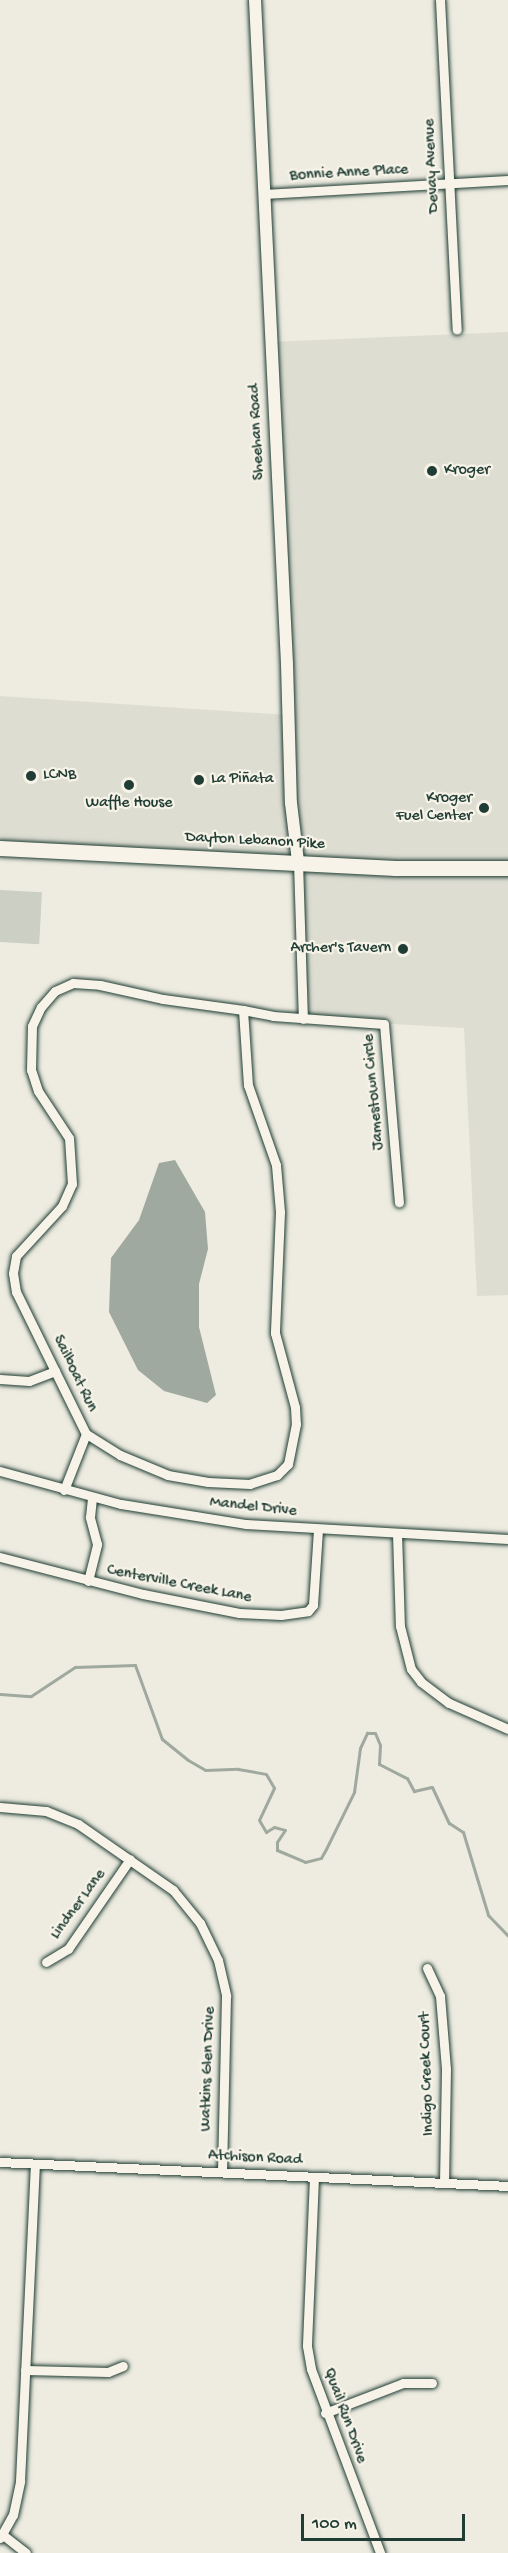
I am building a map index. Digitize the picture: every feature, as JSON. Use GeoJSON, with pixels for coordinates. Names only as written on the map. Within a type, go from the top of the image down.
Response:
{"type":"FeatureCollection","features":[{"type":"Feature","properties":{"kind":"main road","name":"Dayton Lebanon Pike"},"geometry":{"type":"LineString","coordinates":[[0,848],[395,868],[508,868]]}},
{"type":"Feature","properties":{"kind":"street","name":"Sheehan Road"},"geometry":{"type":"LineString","coordinates":[[255,0],[291,803],[298,862]]}},
{"type":"Feature","properties":{"kind":"street","name":"Devay Avenue"},"geometry":{"type":"LineString","coordinates":[[440,0],[457,330]]}},
{"type":"Feature","properties":{"kind":"street","name":"Bonnie Anne Place"},"geometry":{"type":"LineString","coordinates":[[264,194],[508,180]]}},
{"type":"Feature","properties":{"kind":"street"},"geometry":{"type":"LineString","coordinates":[[298,862],[303,1019]]}},
{"type":"Feature","properties":{"kind":"street","name":"Sailboat Run"},"geometry":{"type":"LineString","coordinates":[[243,1010],[248,1085],[276,1165],[280,1212],[275,1333],[296,1424],[288,1464],[277,1474],[250,1484],[208,1482],[168,1475],[120,1455],[86,1434],[16,1292],[12,1273],[16,1256],[62,1206],[72,1184],[69,1138],[38,1091],[31,1070],[32,1026],[41,1007],[55,991],[73,983],[303,1019]]}},
{"type":"Feature","properties":{"kind":"street","name":"Jamestown Circle"},"geometry":{"type":"LineString","coordinates":[[303,1019],[384,1024],[399,1202]]}},
{"type":"Feature","properties":{"kind":"street"},"geometry":{"type":"LineString","coordinates":[[0,1379],[29,1381],[55,1371]]}},
{"type":"Feature","properties":{"kind":"street"},"geometry":{"type":"LineString","coordinates":[[64,1490],[86,1434]]}},
{"type":"Feature","properties":{"kind":"street","name":"Mandel Drive"},"geometry":{"type":"LineString","coordinates":[[0,1471],[92,1497],[235,1523],[508,1539]]}},
{"type":"Feature","properties":{"kind":"street"},"geometry":{"type":"LineString","coordinates":[[88,1581],[97,1544],[90,1517],[92,1497]]}},
{"type":"Feature","properties":{"kind":"street","name":"Centerville Creek Lane"},"geometry":{"type":"LineString","coordinates":[[0,1557],[88,1581],[258,1616],[308,1611],[315,1599],[318,1529]]}},
{"type":"Feature","properties":{"kind":"street"},"geometry":{"type":"LineString","coordinates":[[397,1533],[400,1626],[411,1669],[421,1682],[449,1703],[508,1729]]}},
{"type":"Feature","properties":{"kind":"street","name":"Watkins Glen Drive"},"geometry":{"type":"LineString","coordinates":[[0,1807],[29,1808],[62,1817],[130,1859],[173,1890],[188,1906],[218,1960],[227,2018],[222,2172]]}},
{"type":"Feature","properties":{"kind":"street","name":"Lindner Lane"},"geometry":{"type":"LineString","coordinates":[[46,1962],[68,1948],[130,1859]]}},
{"type":"Feature","properties":{"kind":"street","name":"Indigo Creek Court"},"geometry":{"type":"LineString","coordinates":[[427,1968],[440,1996],[446,2059],[444,2182]]}},
{"type":"Feature","properties":{"kind":"street","name":"Atchison Road"},"geometry":{"type":"LineString","coordinates":[[0,2162],[508,2186]]}},
{"type":"Feature","properties":{"kind":"street"},"geometry":{"type":"LineString","coordinates":[[26,2553],[1,2536],[19,2494],[35,2165]]}},
{"type":"Feature","properties":{"kind":"street","name":"Quail Run Drive"},"geometry":{"type":"LineString","coordinates":[[314,2177],[308,2346],[316,2390],[380,2553]]}},
{"type":"Feature","properties":{"kind":"street"},"geometry":{"type":"LineString","coordinates":[[26,2370],[108,2372],[123,2366]]}},
{"type":"Feature","properties":{"kind":"street"},"geometry":{"type":"LineString","coordinates":[[325,2413],[403,2383],[432,2384]]}},
{"type":"Feature","properties":{"kind":"shaded area"},"geometry":{"type":"Polygon","coordinates":[[[508,332],[508,1295],[477,1296],[464,1028],[303,1019],[298,862],[0,849],[0,696],[287,715],[270,342],[508,332]]]}},
{"type":"Feature","properties":{"kind":"shaded area"},"geometry":{"type":"Polygon","coordinates":[[[0,890],[42,892],[39,944],[0,942],[0,890]]]}},
{"type":"Feature","properties":{"kind":"shaded area"},"geometry":{"type":"Polygon","coordinates":[[[175,1160],[205,1212],[208,1249],[199,1284],[199,1327],[216,1395],[207,1403],[164,1391],[138,1370],[109,1312],[111,1258],[139,1220],[159,1163],[175,1160]]]}},
{"type":"Feature","properties":{"kind":"waterway"},"geometry":{"type":"LineString","coordinates":[[0,1694],[31,1696],[75,1667],[135,1665],[162,1739],[188,1760],[205,1770],[238,1769],[266,1774],[274,1788],[259,1820],[266,1832],[274,1827],[285,1830],[277,1842],[277,1850],[305,1862],[321,1858],[326,1849],[354,1792],[360,1748],[367,1733],[375,1733],[380,1745],[379,1764],[407,1778],[414,1791],[432,1787],[449,1823],[463,1832],[488,1915],[508,1936]]}},
{"type":"Feature","properties":{"kind":"place","name":"Kroger"},"geometry":{"type":"Point","coordinates":[432,471]}},
{"type":"Feature","properties":{"kind":"place","name":"LCNB"},"geometry":{"type":"Point","coordinates":[31,776]}},
{"type":"Feature","properties":{"kind":"place","name":"La Piñata"},"geometry":{"type":"Point","coordinates":[199,780]}},
{"type":"Feature","properties":{"kind":"place","name":"Waffle House"},"geometry":{"type":"Point","coordinates":[129,785]}},
{"type":"Feature","properties":{"kind":"place","name":"Kroger Fuel Center"},"geometry":{"type":"Point","coordinates":[484,808]}},
{"type":"Feature","properties":{"kind":"place","name":"Archer's Tavern"},"geometry":{"type":"Point","coordinates":[403,949]}}]}
